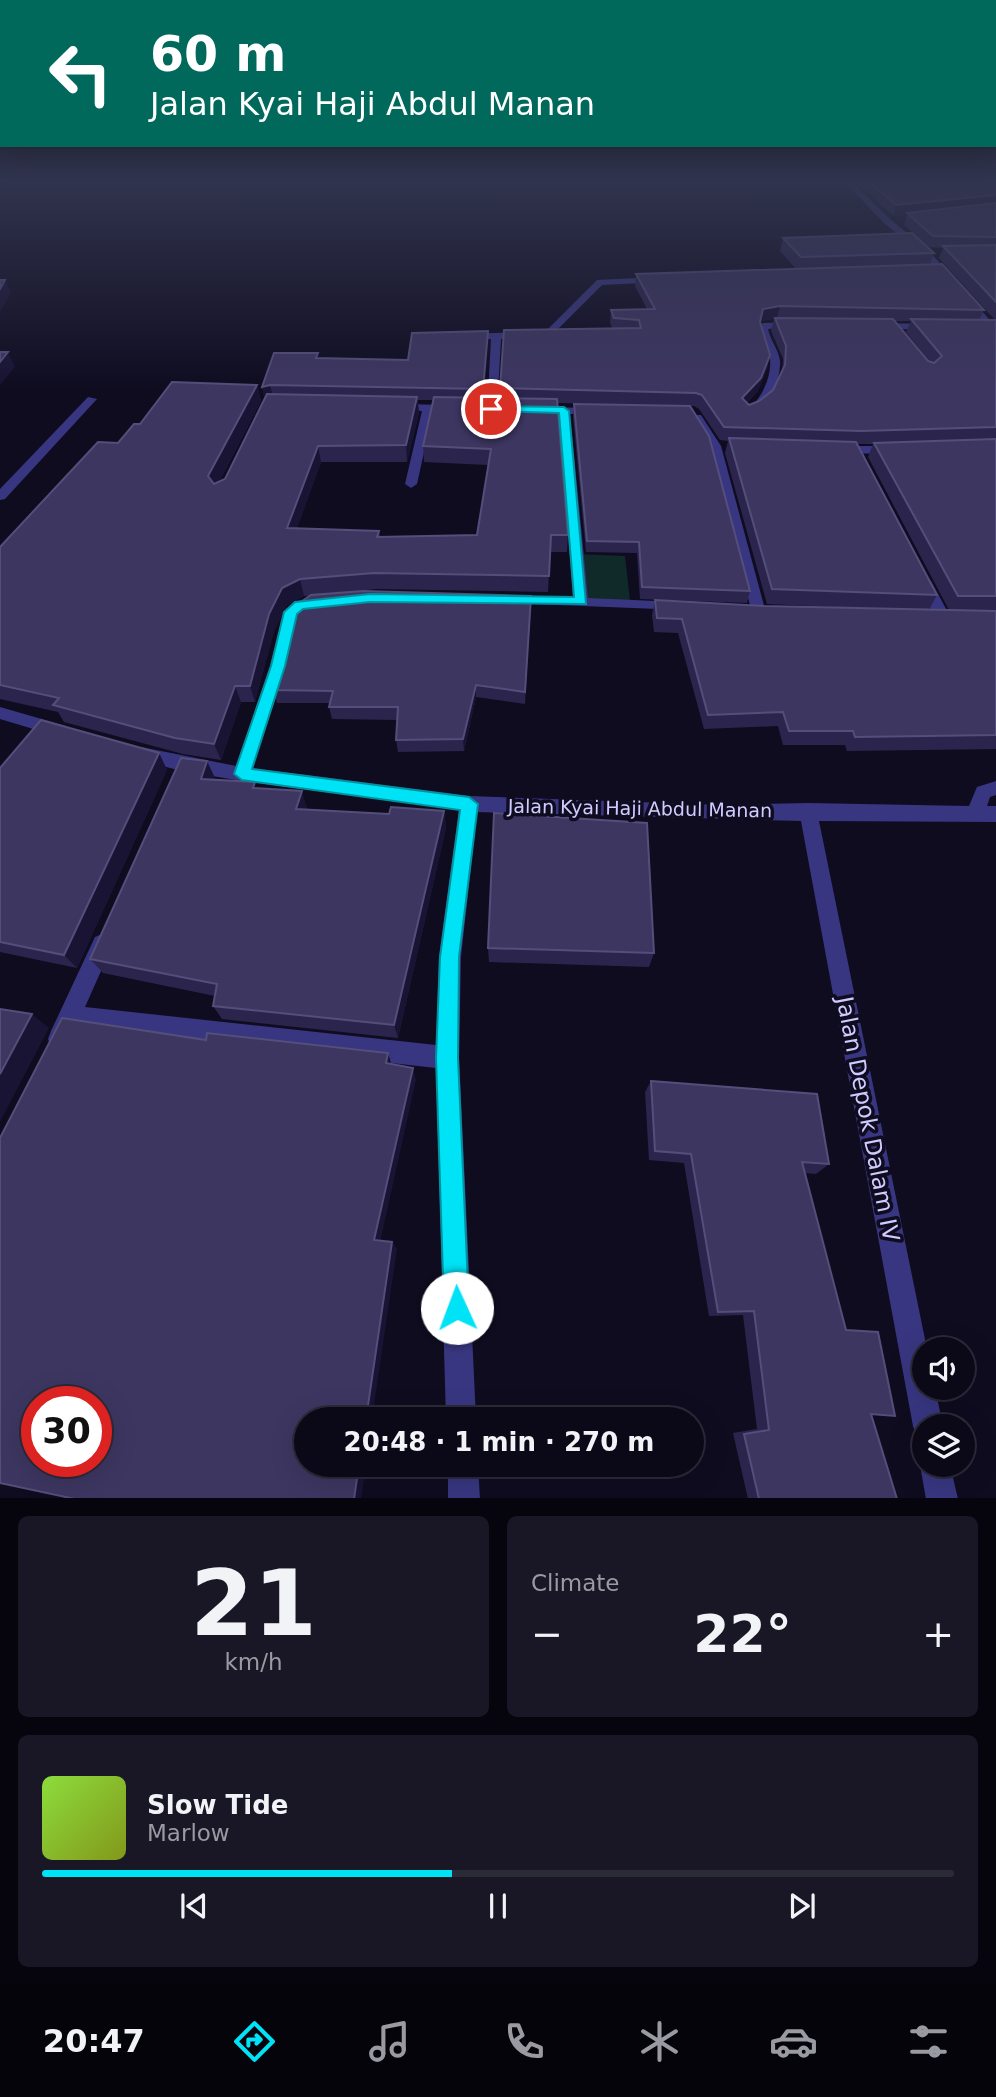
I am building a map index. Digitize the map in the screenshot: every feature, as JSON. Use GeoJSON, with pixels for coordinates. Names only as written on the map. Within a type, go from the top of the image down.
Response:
{"type":"FeatureCollection","features":[{"type":"Feature","properties":{"kind":"street"},"geometry":{"type":"LineString","coordinates":[[922,250],[935,271],[990,328]]}},
{"type":"Feature","properties":{"kind":"street"},"geometry":{"type":"LineString","coordinates":[[926,253],[938,253]]}},
{"type":"Feature","properties":{"kind":"street"},"geometry":{"type":"LineString","coordinates":[[547,335],[600,282],[667,280]]}},
{"type":"Feature","properties":{"kind":"street"},"geometry":{"type":"LineString","coordinates":[[747,413],[758,408],[764,401],[775,363],[763,327],[803,324]]}},
{"type":"Feature","properties":{"kind":"street"},"geometry":{"type":"LineString","coordinates":[[867,326],[938,327]]}},
{"type":"Feature","properties":{"kind":"street"},"geometry":{"type":"LineString","coordinates":[[892,326],[900,335]]}},
{"type":"Feature","properties":{"kind":"street"},"geometry":{"type":"LineString","coordinates":[[457,338],[559,335]]}},
{"type":"Feature","properties":{"kind":"street"},"geometry":{"type":"LineString","coordinates":[[491,409],[496,336]]}},
{"type":"Feature","properties":{"kind":"street"},"geometry":{"type":"LineString","coordinates":[[0,496],[92,399]]}},
{"type":"Feature","properties":{"kind":"street"},"geometry":{"type":"LineString","coordinates":[[388,406],[466,408]]}},
{"type":"Feature","properties":{"kind":"street"},"geometry":{"type":"LineString","coordinates":[[411,484],[428,408]]}},
{"type":"Feature","properties":{"kind":"street"},"geometry":{"type":"LineString","coordinates":[[527,410],[605,411]]}},
{"type":"Feature","properties":{"kind":"street"},"geometry":{"type":"LineString","coordinates":[[564,411],[581,601]]}},
{"type":"Feature","properties":{"kind":"street"},"geometry":{"type":"LineString","coordinates":[[687,411],[693,412],[722,446],[759,612]]}},
{"type":"Feature","properties":{"kind":"street"},"geometry":{"type":"LineString","coordinates":[[830,450],[859,457],[907,449]]}},
{"type":"Feature","properties":{"kind":"street"},"geometry":{"type":"LineString","coordinates":[[918,570],[943,618]]}},
{"type":"Feature","properties":{"kind":"street"},"geometry":{"type":"LineString","coordinates":[[242,774],[278,666],[291,612],[300,605],[324,600]]}},
{"type":"Feature","properties":{"kind":"street"},"geometry":{"type":"LineString","coordinates":[[491,600],[581,601],[691,608]]}},
{"type":"Feature","properties":{"kind":"street"},"geometry":{"type":"LineString","coordinates":[[0,713],[79,736]]}},
{"type":"Feature","properties":{"kind":"street","name":"Jalan Kyai Haji Abdul Manan"},"geometry":{"type":"LineString","coordinates":[[118,747],[182,764],[242,774],[469,804],[724,813],[808,811],[996,814]]}},
{"type":"Feature","properties":{"kind":"street"},"geometry":{"type":"LineString","coordinates":[[171,790],[182,764]]}},
{"type":"Feature","properties":{"kind":"street"},"geometry":{"type":"LineString","coordinates":[[975,814],[983,792],[996,788]]}},
{"type":"Feature","properties":{"kind":"street"},"geometry":{"type":"LineString","coordinates":[[461,1407],[447,1058],[450,957],[469,804]]}},
{"type":"Feature","properties":{"kind":"street","name":"Jalan Depok Dalam IV"},"geometry":{"type":"LineString","coordinates":[[808,811],[926,1414]]}},
{"type":"Feature","properties":{"kind":"street"},"geometry":{"type":"LineString","coordinates":[[47,1062],[109,928]]}},
{"type":"Feature","properties":{"kind":"street"},"geometry":{"type":"LineString","coordinates":[[70,1017],[447,1058]]}},
{"type":"Feature","properties":{"kind":"street"},"geometry":{"type":"LineString","coordinates":[[463,1477],[464,1498]]}},
{"type":"Feature","properties":{"kind":"street"},"geometry":{"type":"LineString","coordinates":[[937,1477],[942,1498]]}},
{"type":"Feature","properties":{"kind":"green space"},"geometry":{"type":"Polygon","coordinates":[[[575,554],[625,556],[630,601],[576,599],[575,554]]]}},
{"type":"Feature","properties":{"kind":"building"},"geometry":{"type":"Polygon","coordinates":[[[794,250],[931,250],[934,253],[801,257],[794,250]]]}},
{"type":"Feature","properties":{"kind":"building"},"geometry":{"type":"Polygon","coordinates":[[[947,250],[996,250],[996,302],[947,250]]]}},
{"type":"Feature","properties":{"kind":"building"},"geometry":{"type":"Polygon","coordinates":[[[942,264],[984,310],[780,306],[763,309],[760,322],[770,355],[761,378],[742,398],[749,405],[759,401],[773,390],[785,365],[786,346],[775,318],[893,319],[928,361],[934,363],[942,356],[911,319],[996,320],[996,427],[861,431],[724,427],[702,395],[696,393],[500,388],[504,330],[641,328],[639,320],[614,318],[611,310],[655,309],[636,274],[942,264]]]}},
{"type":"Feature","properties":{"kind":"building"},"geometry":{"type":"Polygon","coordinates":[[[488,331],[483,389],[262,387],[274,353],[318,353],[316,358],[408,360],[412,333],[488,331]]]}},
{"type":"Feature","properties":{"kind":"building"},"geometry":{"type":"Polygon","coordinates":[[[0,352],[8,352],[0,362],[0,352]]]}},
{"type":"Feature","properties":{"kind":"building"},"geometry":{"type":"Polygon","coordinates":[[[172,382],[257,385],[208,476],[214,484],[225,479],[267,394],[417,397],[406,445],[318,446],[287,528],[379,531],[377,537],[477,535],[491,449],[423,446],[434,397],[557,399],[568,535],[551,535],[549,576],[374,573],[300,579],[282,588],[269,614],[250,686],[235,686],[214,744],[175,738],[53,705],[59,698],[0,685],[0,547],[98,442],[118,443],[134,424],[140,424],[172,382]]]}},
{"type":"Feature","properties":{"kind":"building"},"geometry":{"type":"Polygon","coordinates":[[[574,404],[690,406],[709,436],[750,591],[642,587],[639,542],[587,541],[574,404]]]}},
{"type":"Feature","properties":{"kind":"building"},"geometry":{"type":"Polygon","coordinates":[[[729,438],[856,442],[937,595],[772,589],[729,438]]]}},
{"type":"Feature","properties":{"kind":"building"},"geometry":{"type":"Polygon","coordinates":[[[996,439],[996,596],[958,596],[874,443],[996,439]]]}},
{"type":"Feature","properties":{"kind":"building"},"geometry":{"type":"Polygon","coordinates":[[[363,591],[531,596],[525,692],[476,685],[463,739],[396,740],[398,707],[329,707],[333,691],[273,690],[295,606],[311,595],[363,591]]]}},
{"type":"Feature","properties":{"kind":"building"},"geometry":{"type":"Polygon","coordinates":[[[655,600],[764,606],[996,611],[996,735],[855,737],[853,731],[789,731],[783,712],[708,715],[682,619],[657,618],[655,600]]]}},
{"type":"Feature","properties":{"kind":"building"},"geometry":{"type":"Polygon","coordinates":[[[41,720],[159,753],[64,955],[0,942],[0,768],[41,720]]]}},
{"type":"Feature","properties":{"kind":"building"},"geometry":{"type":"Polygon","coordinates":[[[181,758],[207,761],[201,779],[255,782],[253,788],[302,791],[296,809],[389,814],[391,807],[444,811],[394,1025],[213,1006],[217,984],[90,959],[181,758]]]}},
{"type":"Feature","properties":{"kind":"building"},"geometry":{"type":"Polygon","coordinates":[[[494,813],[647,823],[654,953],[488,948],[494,813]]]}},
{"type":"Feature","properties":{"kind":"building"},"geometry":{"type":"Polygon","coordinates":[[[0,1009],[32,1014],[0,1074],[0,1009]]]}},
{"type":"Feature","properties":{"kind":"building"},"geometry":{"type":"Polygon","coordinates":[[[62,1018],[206,1040],[207,1033],[388,1053],[386,1063],[413,1068],[374,1240],[392,1242],[368,1407],[294,1407],[294,1477],[357,1477],[354,1498],[70,1498],[0,1483],[0,1138],[62,1018]]]}},
{"type":"Feature","properties":{"kind":"building"},"geometry":{"type":"Polygon","coordinates":[[[651,1081],[817,1094],[829,1164],[802,1162],[846,1330],[878,1332],[895,1416],[871,1414],[897,1498],[759,1498],[744,1434],[769,1430],[754,1311],[718,1312],[691,1154],[655,1151],[651,1081]]]}},
{"type":"Feature","properties":{"kind":"route"},"geometry":{"type":"LineString","coordinates":[[457,1308],[447,1058],[450,957],[469,804],[242,774],[278,666],[291,612],[300,605],[313,601],[370,598],[581,601],[564,411],[491,409]]}}]}
